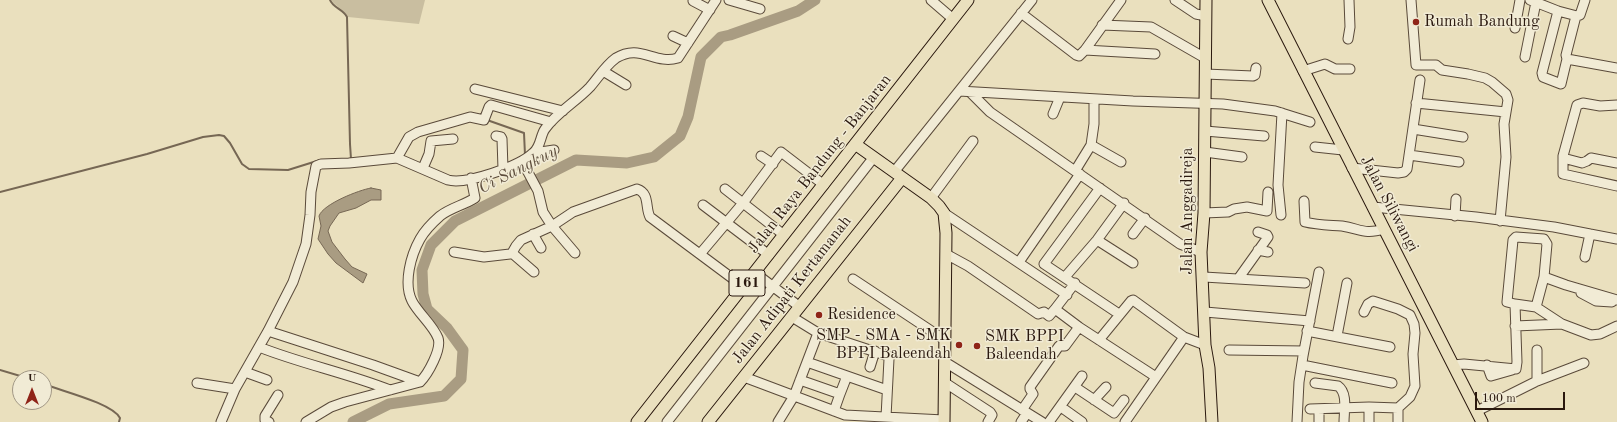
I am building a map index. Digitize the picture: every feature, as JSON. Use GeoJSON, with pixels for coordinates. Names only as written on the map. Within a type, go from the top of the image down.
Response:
{"type":"FeatureCollection","features":[{"type":"Feature","properties":{"kind":"main road","name":"Jalan Raya Bandung - Banjaran"},"geometry":{"type":"LineString","coordinates":[[637,422],[968,0]]}},
{"type":"Feature","properties":{"kind":"main road","name":"Jalan Anggadireja"},"geometry":{"type":"LineString","coordinates":[[1206,0],[1204,213],[1198,251],[1204,277],[1205,345],[1212,422]]}},
{"type":"Feature","properties":{"kind":"main road","name":"Jalan Siliwangi"},"geometry":{"type":"LineString","coordinates":[[1268,0],[1482,422]]}},
{"type":"Feature","properties":{"kind":"main road"},"geometry":{"type":"LineString","coordinates":[[855,144],[931,198],[944,213],[946,254],[944,421]]}},
{"type":"Feature","properties":{"kind":"main road","name":"Jalan Adipati Kertamanah"},"geometry":{"type":"LineString","coordinates":[[708,422],[800,307],[898,175]]}},
{"type":"Feature","properties":{"kind":"street"},"geometry":{"type":"LineString","coordinates":[[694,0],[710,10]]}},
{"type":"Feature","properties":{"kind":"street"},"geometry":{"type":"LineString","coordinates":[[221,422],[235,389],[288,293],[306,240],[310,215],[311,192],[316,166],[321,164],[349,163],[397,158],[451,181],[490,174],[523,163],[538,148],[544,130],[550,122],[590,87],[615,59],[633,52],[639,52],[656,58],[671,60],[678,58],[716,0]]}},
{"type":"Feature","properties":{"kind":"street"},"geometry":{"type":"LineString","coordinates":[[729,0],[760,9]]}},
{"type":"Feature","properties":{"kind":"street"},"geometry":{"type":"LineString","coordinates":[[931,0],[953,19]]}},
{"type":"Feature","properties":{"kind":"street"},"geometry":{"type":"LineString","coordinates":[[898,175],[959,91],[1032,0]]}},
{"type":"Feature","properties":{"kind":"street"},"geometry":{"type":"LineString","coordinates":[[1022,13],[1076,55],[1081,55],[1122,0]]}},
{"type":"Feature","properties":{"kind":"street"},"geometry":{"type":"LineString","coordinates":[[1175,0],[1196,14],[1206,16]]}},
{"type":"Feature","properties":{"kind":"street"},"geometry":{"type":"LineString","coordinates":[[1348,39],[1350,28],[1349,0]]}},
{"type":"Feature","properties":{"kind":"street"},"geometry":{"type":"LineString","coordinates":[[1411,0],[1416,65],[1436,65],[1442,70],[1485,78],[1506,94],[1508,100],[1504,124],[1506,157],[1500,221]]}},
{"type":"Feature","properties":{"kind":"street"},"geometry":{"type":"LineString","coordinates":[[1515,28],[1520,0]]}},
{"type":"Feature","properties":{"kind":"street"},"geometry":{"type":"LineString","coordinates":[[1558,11],[1542,73],[1543,77],[1561,84],[1567,59],[1566,55],[1576,16],[1580,15],[1585,0]]}},
{"type":"Feature","properties":{"kind":"street"},"geometry":{"type":"LineString","coordinates":[[1525,57],[1533,1],[1558,11],[1576,16]]}},
{"type":"Feature","properties":{"kind":"street"},"geometry":{"type":"LineString","coordinates":[[1102,25],[1151,27],[1205,58]]}},
{"type":"Feature","properties":{"kind":"street"},"geometry":{"type":"LineString","coordinates":[[673,36],[688,43]]}},
{"type":"Feature","properties":{"kind":"street"},"geometry":{"type":"LineString","coordinates":[[1085,50],[1155,54]]}},
{"type":"Feature","properties":{"kind":"street"},"geometry":{"type":"LineString","coordinates":[[1567,59],[1617,68]]}},
{"type":"Feature","properties":{"kind":"street"},"geometry":{"type":"LineString","coordinates":[[1303,71],[1326,64],[1336,69],[1350,69]]}},
{"type":"Feature","properties":{"kind":"street"},"geometry":{"type":"LineString","coordinates":[[1205,74],[1253,76],[1255,75],[1256,68]]}},
{"type":"Feature","properties":{"kind":"street"},"geometry":{"type":"LineString","coordinates":[[603,71],[626,85]]}},
{"type":"Feature","properties":{"kind":"street"},"geometry":{"type":"LineString","coordinates":[[1352,168],[1398,173],[1404,172],[1407,169],[1420,80]]}},
{"type":"Feature","properties":{"kind":"street"},"geometry":{"type":"LineString","coordinates":[[475,89],[563,110]]}},
{"type":"Feature","properties":{"kind":"street"},"geometry":{"type":"LineString","coordinates":[[959,91],[1094,99],[1223,104],[1270,110],[1310,122]]}},
{"type":"Feature","properties":{"kind":"street"},"geometry":{"type":"LineString","coordinates":[[970,92],[990,112],[1124,203],[1180,244],[1198,251]]}},
{"type":"Feature","properties":{"kind":"street"},"geometry":{"type":"LineString","coordinates":[[1053,114],[1060,97]]}},
{"type":"Feature","properties":{"kind":"street"},"geometry":{"type":"LineString","coordinates":[[1019,262],[1078,172],[1091,145],[1094,124],[1094,99]]}},
{"type":"Feature","properties":{"kind":"street"},"geometry":{"type":"LineString","coordinates":[[1617,105],[1600,106],[1583,102],[1579,103],[1563,158],[1563,174],[1617,186]]}},
{"type":"Feature","properties":{"kind":"street"},"geometry":{"type":"LineString","coordinates":[[1416,103],[1506,112]]}},
{"type":"Feature","properties":{"kind":"street"},"geometry":{"type":"LineString","coordinates":[[397,158],[409,137],[418,132],[470,117],[484,120],[488,107],[491,105],[550,122]]}},
{"type":"Feature","properties":{"kind":"street"},"geometry":{"type":"LineString","coordinates":[[1281,215],[1278,185],[1282,113]]}},
{"type":"Feature","properties":{"kind":"street"},"geometry":{"type":"LineString","coordinates":[[1413,129],[1463,137]]}},
{"type":"Feature","properties":{"kind":"street"},"geometry":{"type":"LineString","coordinates":[[1205,131],[1264,136]]}},
{"type":"Feature","properties":{"kind":"street"},"geometry":{"type":"LineString","coordinates":[[496,136],[501,137],[502,139],[503,169]]}},
{"type":"Feature","properties":{"kind":"street"},"geometry":{"type":"LineString","coordinates":[[423,168],[429,154],[430,140],[453,139]]}},
{"type":"Feature","properties":{"kind":"street"},"geometry":{"type":"LineString","coordinates":[[931,198],[973,141]]}},
{"type":"Feature","properties":{"kind":"street"},"geometry":{"type":"LineString","coordinates":[[1091,145],[1121,162]]}},
{"type":"Feature","properties":{"kind":"street"},"geometry":{"type":"LineString","coordinates":[[1315,147],[1343,150]]}},
{"type":"Feature","properties":{"kind":"street"},"geometry":{"type":"LineString","coordinates":[[534,153],[554,150]]}},
{"type":"Feature","properties":{"kind":"street"},"geometry":{"type":"LineString","coordinates":[[700,254],[743,203],[782,152],[824,185]]}},
{"type":"Feature","properties":{"kind":"street"},"geometry":{"type":"LineString","coordinates":[[1205,152],[1242,157]]}},
{"type":"Feature","properties":{"kind":"street"},"geometry":{"type":"LineString","coordinates":[[1409,155],[1459,162]]}},
{"type":"Feature","properties":{"kind":"street"},"geometry":{"type":"LineString","coordinates":[[761,156],[773,164]]}},
{"type":"Feature","properties":{"kind":"street"},"geometry":{"type":"LineString","coordinates":[[667,422],[874,157]]}},
{"type":"Feature","properties":{"kind":"street"},"geometry":{"type":"LineString","coordinates":[[1563,158],[1582,163],[1591,158],[1617,162]]}},
{"type":"Feature","properties":{"kind":"street"},"geometry":{"type":"LineString","coordinates":[[523,163],[538,191],[543,212],[552,226],[575,253]]}},
{"type":"Feature","properties":{"kind":"street"},"geometry":{"type":"LineString","coordinates":[[306,422],[331,407],[345,402],[420,382],[433,363],[439,342],[436,334],[412,302],[409,280],[412,260],[420,240],[434,221],[446,212],[474,198],[471,178]]}},
{"type":"Feature","properties":{"kind":"street"},"geometry":{"type":"LineString","coordinates":[[1100,188],[1044,264],[1075,283],[1119,314]]}},
{"type":"Feature","properties":{"kind":"street"},"geometry":{"type":"LineString","coordinates":[[512,254],[521,240],[552,226],[573,212],[638,189],[647,199],[650,217],[744,287]]}},
{"type":"Feature","properties":{"kind":"street"},"geometry":{"type":"LineString","coordinates":[[725,189],[784,235]]}},
{"type":"Feature","properties":{"kind":"street"},"geometry":{"type":"LineString","coordinates":[[1204,213],[1228,212],[1234,209],[1247,208],[1267,211],[1268,192]]}},
{"type":"Feature","properties":{"kind":"street"},"geometry":{"type":"LineString","coordinates":[[1455,216],[1456,199]]}},
{"type":"Feature","properties":{"kind":"street"},"geometry":{"type":"LineString","coordinates":[[1304,201],[1305,222],[1351,228],[1364,232],[1373,232],[1384,229]]}},
{"type":"Feature","properties":{"kind":"street"},"geometry":{"type":"LineString","coordinates":[[1065,277],[1097,240],[1124,203]]}},
{"type":"Feature","properties":{"kind":"street"},"geometry":{"type":"LineString","coordinates":[[704,205],[727,221],[769,255]]}},
{"type":"Feature","properties":{"kind":"street"},"geometry":{"type":"LineString","coordinates":[[1373,207],[1554,227],[1617,239]]}},
{"type":"Feature","properties":{"kind":"street"},"geometry":{"type":"LineString","coordinates":[[944,213],[1067,295]]}},
{"type":"Feature","properties":{"kind":"street"},"geometry":{"type":"LineString","coordinates":[[1133,234],[1145,218]]}},
{"type":"Feature","properties":{"kind":"street"},"geometry":{"type":"LineString","coordinates":[[1238,278],[1268,237],[1267,235],[1258,232]]}},
{"type":"Feature","properties":{"kind":"street"},"geometry":{"type":"LineString","coordinates":[[533,234],[541,248]]}},
{"type":"Feature","properties":{"kind":"street"},"geometry":{"type":"LineString","coordinates":[[1585,257],[1590,234]]}},
{"type":"Feature","properties":{"kind":"street"},"geometry":{"type":"LineString","coordinates":[[1536,307],[1544,276],[1547,246],[1546,241],[1544,239],[1514,238],[1507,299],[1510,303],[1536,307],[1562,324],[1591,335],[1600,334],[1617,326]]}},
{"type":"Feature","properties":{"kind":"street"},"geometry":{"type":"LineString","coordinates":[[1097,240],[1133,263]]}},
{"type":"Feature","properties":{"kind":"street"},"geometry":{"type":"LineString","coordinates":[[1258,250],[1268,252]]}},
{"type":"Feature","properties":{"kind":"street"},"geometry":{"type":"LineString","coordinates":[[454,252],[484,257],[512,254],[534,272]]}},
{"type":"Feature","properties":{"kind":"street"},"geometry":{"type":"LineString","coordinates":[[946,254],[968,266],[1038,314],[1044,312],[1049,316],[1075,283]]}},
{"type":"Feature","properties":{"kind":"street"},"geometry":{"type":"LineString","coordinates":[[1297,422],[1299,382],[1302,365],[1297,351],[1307,331],[1306,320],[1319,272]]}},
{"type":"Feature","properties":{"kind":"street"},"geometry":{"type":"LineString","coordinates":[[755,273],[800,307]]}},
{"type":"Feature","properties":{"kind":"street"},"geometry":{"type":"LineString","coordinates":[[1544,276],[1566,285],[1617,301]]}},
{"type":"Feature","properties":{"kind":"street"},"geometry":{"type":"LineString","coordinates":[[1204,277],[1305,283]]}},
{"type":"Feature","properties":{"kind":"street"},"geometry":{"type":"LineString","coordinates":[[853,279],[945,340]]}},
{"type":"Feature","properties":{"kind":"street"},"geometry":{"type":"LineString","coordinates":[[1337,336],[1347,283]]}},
{"type":"Feature","properties":{"kind":"street"},"geometry":{"type":"LineString","coordinates":[[1099,340],[1119,314],[1131,301],[1135,300],[1184,337],[1205,345]]}},
{"type":"Feature","properties":{"kind":"street"},"geometry":{"type":"LineString","coordinates":[[1319,422],[1314,409],[1369,407],[1398,408],[1410,397],[1415,386],[1413,354],[1415,333],[1414,324],[1410,315],[1398,309],[1373,301],[1368,304],[1364,312]]}},
{"type":"Feature","properties":{"kind":"street"},"geometry":{"type":"LineString","coordinates":[[1453,365],[1516,369],[1515,304]]}},
{"type":"Feature","properties":{"kind":"street"},"geometry":{"type":"LineString","coordinates":[[1056,309],[1079,327],[1156,377]]}},
{"type":"Feature","properties":{"kind":"street"},"geometry":{"type":"LineString","coordinates":[[1205,312],[1306,320]]}},
{"type":"Feature","properties":{"kind":"street"},"geometry":{"type":"LineString","coordinates":[[792,316],[818,333],[887,355],[889,358],[886,417]]}},
{"type":"Feature","properties":{"kind":"street"},"geometry":{"type":"LineString","coordinates":[[1515,326],[1562,324]]}},
{"type":"Feature","properties":{"kind":"street"},"geometry":{"type":"LineString","coordinates":[[1021,422],[1033,394],[1030,387],[1059,346],[1065,346],[1079,327]]}},
{"type":"Feature","properties":{"kind":"street"},"geometry":{"type":"LineString","coordinates":[[268,331],[420,382]]}},
{"type":"Feature","properties":{"kind":"street"},"geometry":{"type":"LineString","coordinates":[[1307,331],[1390,347]]}},
{"type":"Feature","properties":{"kind":"street"},"geometry":{"type":"LineString","coordinates":[[778,422],[794,396],[818,333]]}},
{"type":"Feature","properties":{"kind":"street"},"geometry":{"type":"LineString","coordinates":[[1125,422],[1184,337]]}},
{"type":"Feature","properties":{"kind":"street"},"geometry":{"type":"LineString","coordinates":[[259,346],[304,363],[359,379],[390,390]]}},
{"type":"Feature","properties":{"kind":"street"},"geometry":{"type":"LineString","coordinates":[[1229,350],[1297,351]]}},
{"type":"Feature","properties":{"kind":"street"},"geometry":{"type":"LineString","coordinates":[[1537,350],[1537,381]]}},
{"type":"Feature","properties":{"kind":"street"},"geometry":{"type":"LineString","coordinates":[[870,367],[875,351]]}},
{"type":"Feature","properties":{"kind":"street"},"geometry":{"type":"LineString","coordinates":[[807,362],[887,390]]}},
{"type":"Feature","properties":{"kind":"street"},"geometry":{"type":"LineString","coordinates":[[945,362],[1042,422]]}},
{"type":"Feature","properties":{"kind":"street"},"geometry":{"type":"LineString","coordinates":[[1477,411],[1537,381],[1584,363]]}},
{"type":"Feature","properties":{"kind":"street"},"geometry":{"type":"LineString","coordinates":[[1302,365],[1392,383]]}},
{"type":"Feature","properties":{"kind":"street"},"geometry":{"type":"LineString","coordinates":[[245,372],[267,380]]}},
{"type":"Feature","properties":{"kind":"street"},"geometry":{"type":"LineString","coordinates":[[834,411],[847,376]]}},
{"type":"Feature","properties":{"kind":"street"},"geometry":{"type":"LineString","coordinates":[[1049,422],[1075,388],[1082,376]]}},
{"type":"Feature","properties":{"kind":"street"},"geometry":{"type":"LineString","coordinates":[[744,377],[834,411],[845,418],[886,417],[944,421]]}},
{"type":"Feature","properties":{"kind":"street"},"geometry":{"type":"LineString","coordinates":[[800,380],[840,394]]}},
{"type":"Feature","properties":{"kind":"street"},"geometry":{"type":"LineString","coordinates":[[944,382],[990,412],[992,415],[988,422]]}},
{"type":"Feature","properties":{"kind":"street"},"geometry":{"type":"LineString","coordinates":[[197,383],[235,389]]}},
{"type":"Feature","properties":{"kind":"street"},"geometry":{"type":"LineString","coordinates":[[1315,383],[1338,386],[1341,388],[1344,394],[1344,422]]}},
{"type":"Feature","properties":{"kind":"street"},"geometry":{"type":"LineString","coordinates":[[1094,400],[1106,387]]}},
{"type":"Feature","properties":{"kind":"street"},"geometry":{"type":"LineString","coordinates":[[1075,388],[1115,413],[1124,400]]}},
{"type":"Feature","properties":{"kind":"street"},"geometry":{"type":"LineString","coordinates":[[269,422],[266,420],[265,416],[278,395]]}},
{"type":"Feature","properties":{"kind":"street"},"geometry":{"type":"LineString","coordinates":[[1061,407],[1082,422]]}},
{"type":"Feature","properties":{"kind":"street"},"geometry":{"type":"LineString","coordinates":[[1369,407],[1369,422]]}},
{"type":"Feature","properties":{"kind":"street"},"geometry":{"type":"LineString","coordinates":[[1398,408],[1398,422]]}},
{"type":"Feature","properties":{"kind":"shaded area"},"geometry":{"type":"Polygon","coordinates":[[[331,0],[425,0],[419,24],[348,17],[331,0]]]}},
{"type":"Feature","properties":{"kind":"shaded area"},"geometry":{"type":"Polygon","coordinates":[[[371,188],[381,190],[381,200],[371,200],[356,208],[339,213],[328,231],[332,242],[352,267],[367,274],[363,283],[336,263],[318,239],[321,226],[319,216],[322,211],[334,202],[371,188]]]}},
{"type":"Feature","properties":{"kind":"waterway"},"geometry":{"type":"LineString","coordinates":[[330,0],[331,3],[347,17],[351,159]]}},
{"type":"Feature","properties":{"kind":"waterway","name":"Ci Sangkuy"},"geometry":{"type":"LineString","coordinates":[[353,422],[389,404],[444,396],[461,379],[463,350],[447,328],[427,309],[423,294],[422,270],[431,245],[455,221],[576,160],[627,163],[654,157],[680,136],[688,117],[701,57],[721,37],[798,11],[815,0]]}},
{"type":"Feature","properties":{"kind":"waterway"},"geometry":{"type":"LineString","coordinates":[[487,120],[524,133],[525,155]]}},
{"type":"Feature","properties":{"kind":"waterway"},"geometry":{"type":"LineString","coordinates":[[0,192],[147,154],[203,137],[219,135],[224,136],[230,143],[242,164],[249,169],[288,170],[320,160]]}},
{"type":"Feature","properties":{"kind":"waterway"},"geometry":{"type":"LineString","coordinates":[[0,370],[12,374]]}},
{"type":"Feature","properties":{"kind":"waterway"},"geometry":{"type":"LineString","coordinates":[[52,387],[97,402],[107,407],[120,418],[119,422]]}},
{"type":"Feature","properties":{"kind":"place","name":"Rumah Bandung"},"geometry":{"type":"Point","coordinates":[1416,22]}},
{"type":"Feature","properties":{"kind":"place","name":"Residence"},"geometry":{"type":"Point","coordinates":[819,315]}},
{"type":"Feature","properties":{"kind":"place","name":"SMP - SMA - SMK BPPI Baleendah"},"geometry":{"type":"Point","coordinates":[959,345]}},
{"type":"Feature","properties":{"kind":"place","name":"SMK BPPI Baleendah"},"geometry":{"type":"Point","coordinates":[977,346]}}]}
